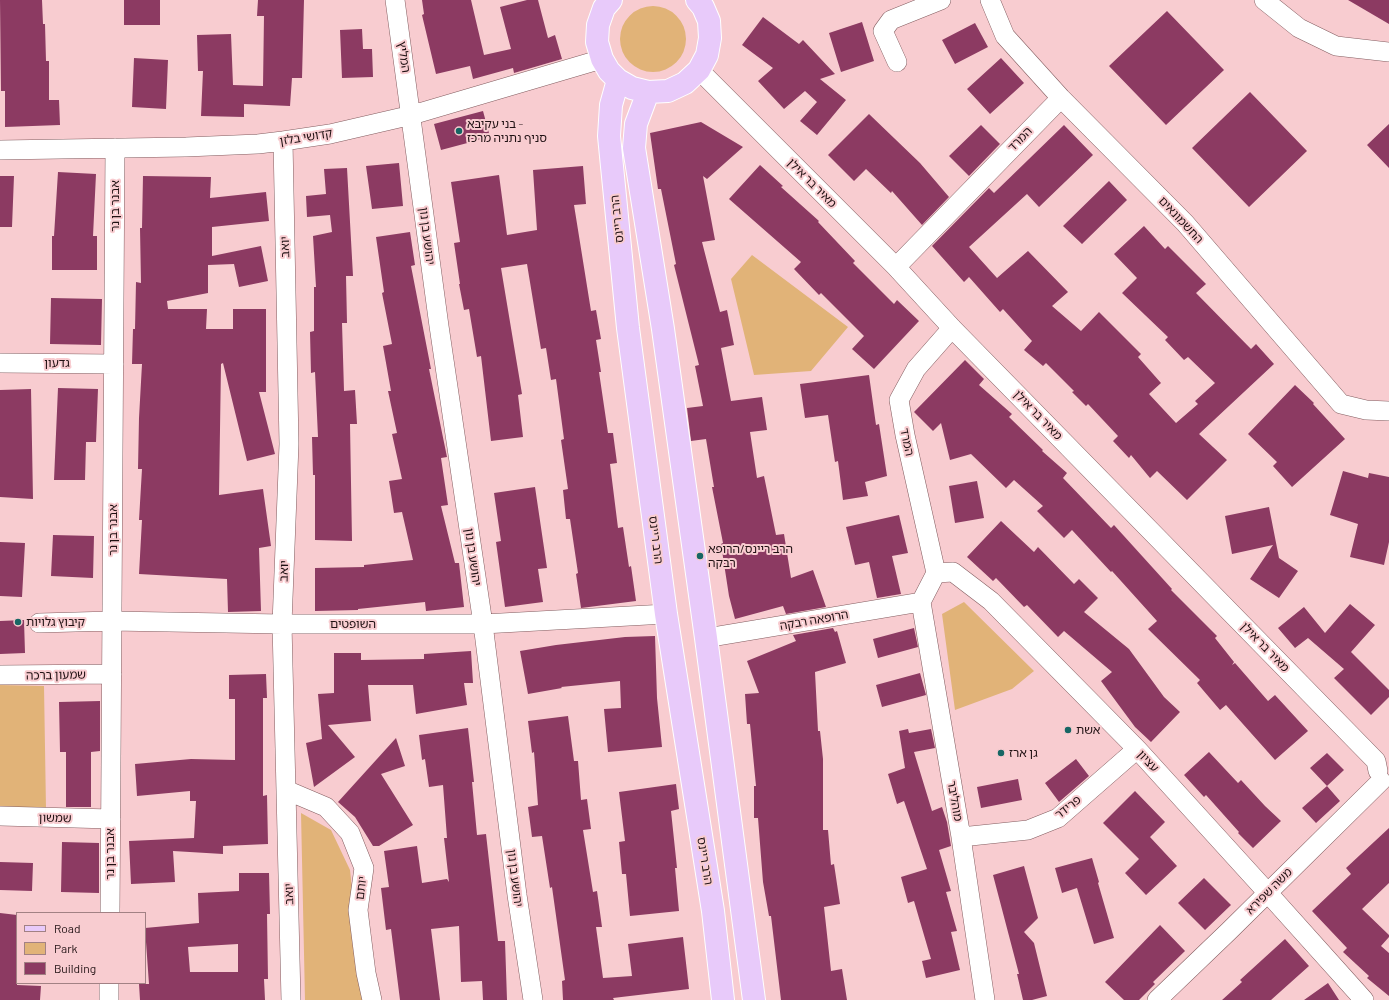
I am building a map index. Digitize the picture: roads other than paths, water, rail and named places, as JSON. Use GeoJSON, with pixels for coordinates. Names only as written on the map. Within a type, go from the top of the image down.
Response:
{"type":"FeatureCollection","features":[{"type":"Feature","properties":{"kind":"main road"},"geometry":{"type":"LineString","coordinates":[[611,0],[604,8],[598,25],[597,42],[602,59],[609,71],[618,80],[632,88],[648,92],[668,91],[685,83],[699,70],[707,55],[710,38],[709,21],[714,0]]}},
{"type":"Feature","properties":{"kind":"main road"},"geometry":{"type":"LineString","coordinates":[[697,0],[703,7],[709,21]]}},
{"type":"Feature","properties":{"kind":"main road","name":"הרב ריינס"},"geometry":{"type":"LineString","coordinates":[[618,80],[610,105],[609,136],[628,328],[666,614],[713,911],[723,1000]]}},
{"type":"Feature","properties":{"kind":"main road"},"geometry":{"type":"LineString","coordinates":[[648,92],[636,124],[634,148],[663,328],[754,1000]]}},
{"type":"Feature","properties":{"kind":"street","name":"המליץ"},"geometry":{"type":"LineString","coordinates":[[396,0],[412,114]]}},
{"type":"Feature","properties":{"kind":"street"},"geometry":{"type":"LineString","coordinates":[[897,62],[883,31],[891,20],[942,0]]}},
{"type":"Feature","properties":{"kind":"street","name":"החשמונאים"},"geometry":{"type":"LineString","coordinates":[[990,0],[1005,36],[1061,98],[1185,223],[1341,404],[1366,410],[1389,411]]}},
{"type":"Feature","properties":{"kind":"street"},"geometry":{"type":"LineString","coordinates":[[1264,0],[1299,28],[1336,46],[1389,52]]}},
{"type":"Feature","properties":{"kind":"street","name":"קדושי בלזן"},"geometry":{"type":"LineString","coordinates":[[0,150],[258,144],[330,134],[412,114],[602,59]]}},
{"type":"Feature","properties":{"kind":"street","name":"מאיר בר אילן"},"geometry":{"type":"LineString","coordinates":[[699,70],[896,267],[952,328],[1383,770]]}},
{"type":"Feature","properties":{"kind":"street","name":"המרד"},"geometry":{"type":"LineString","coordinates":[[896,267],[1061,98]]}},
{"type":"Feature","properties":{"kind":"street","name":"יהושע בן נון"},"geometry":{"type":"LineString","coordinates":[[412,114],[439,326],[483,624],[517,895],[533,1000]]}},
{"type":"Feature","properties":{"kind":"street","name":"יואב"},"geometry":{"type":"LineString","coordinates":[[283,141],[289,444],[282,624],[291,1000]]}},
{"type":"Feature","properties":{"kind":"street","name":"אבנר בן נר"},"geometry":{"type":"LineString","coordinates":[[110,912],[115,148]]}},
{"type":"Feature","properties":{"kind":"street","name":"המרד"},"geometry":{"type":"LineString","coordinates":[[936,572],[905,435],[899,400],[916,369],[952,328]]}},
{"type":"Feature","properties":{"kind":"street","name":"גדעון"},"geometry":{"type":"LineString","coordinates":[[0,363],[114,364]]}},
{"type":"Feature","properties":{"kind":"street"},"geometry":{"type":"LineString","coordinates":[[921,602],[936,572]]}},
{"type":"Feature","properties":{"kind":"street","name":"עציון"},"geometry":{"type":"LineString","coordinates":[[936,572],[953,572],[991,601],[1137,749],[1364,1000]]}},
{"type":"Feature","properties":{"kind":"street","name":"הרופאה רבקה"},"geometry":{"type":"LineString","coordinates":[[706,638],[921,602]]}},
{"type":"Feature","properties":{"kind":"street","name":"מוהליבר"},"geometry":{"type":"LineString","coordinates":[[921,602],[961,837],[985,1000]]}},
{"type":"Feature","properties":{"kind":"street","name":"השופטים"},"geometry":{"type":"LineString","coordinates":[[39,623],[112,621],[282,624],[483,624],[666,614]]}},
{"type":"Feature","properties":{"kind":"street","name":"שמעון ברכה"},"geometry":{"type":"LineString","coordinates":[[0,676],[112,674]]}},
{"type":"Feature","properties":{"kind":"street","name":"פרידר"},"geometry":{"type":"LineString","coordinates":[[961,837],[1028,830],[1058,818],[1137,749]]}},
{"type":"Feature","properties":{"kind":"street","name":"משה שפירא"},"geometry":{"type":"LineString","coordinates":[[1157,1000],[1229,931],[1383,770]]}},
{"type":"Feature","properties":{"kind":"street","name":"יותם"},"geometry":{"type":"LineString","coordinates":[[286,790],[326,807],[350,833],[364,868],[358,910],[366,973],[372,1000]]}},
{"type":"Feature","properties":{"kind":"street","name":"שמשון"},"geometry":{"type":"LineString","coordinates":[[0,816],[111,819]]}},
{"type":"Feature","properties":{"kind":"street"},"geometry":{"type":"LineString","coordinates":[[109,984],[109,1000]]}},
{"type":"Feature","properties":{"kind":"place","name":"בני עקיבא - סניף נתניה מרכז"},"geometry":{"type":"Point","coordinates":[459,131]}},
{"type":"Feature","properties":{"kind":"place","name":"הרב ריינס/הרופא רבקה"},"geometry":{"type":"Point","coordinates":[700,556]}},
{"type":"Feature","properties":{"kind":"place","name":"קיבוץ גלויות"},"geometry":{"type":"Point","coordinates":[18,622]}},
{"type":"Feature","properties":{"kind":"place","name":"אשת"},"geometry":{"type":"Point","coordinates":[1068,730]}},
{"type":"Feature","properties":{"kind":"place","name":"גן ארז"},"geometry":{"type":"Point","coordinates":[1001,753]}}]}
